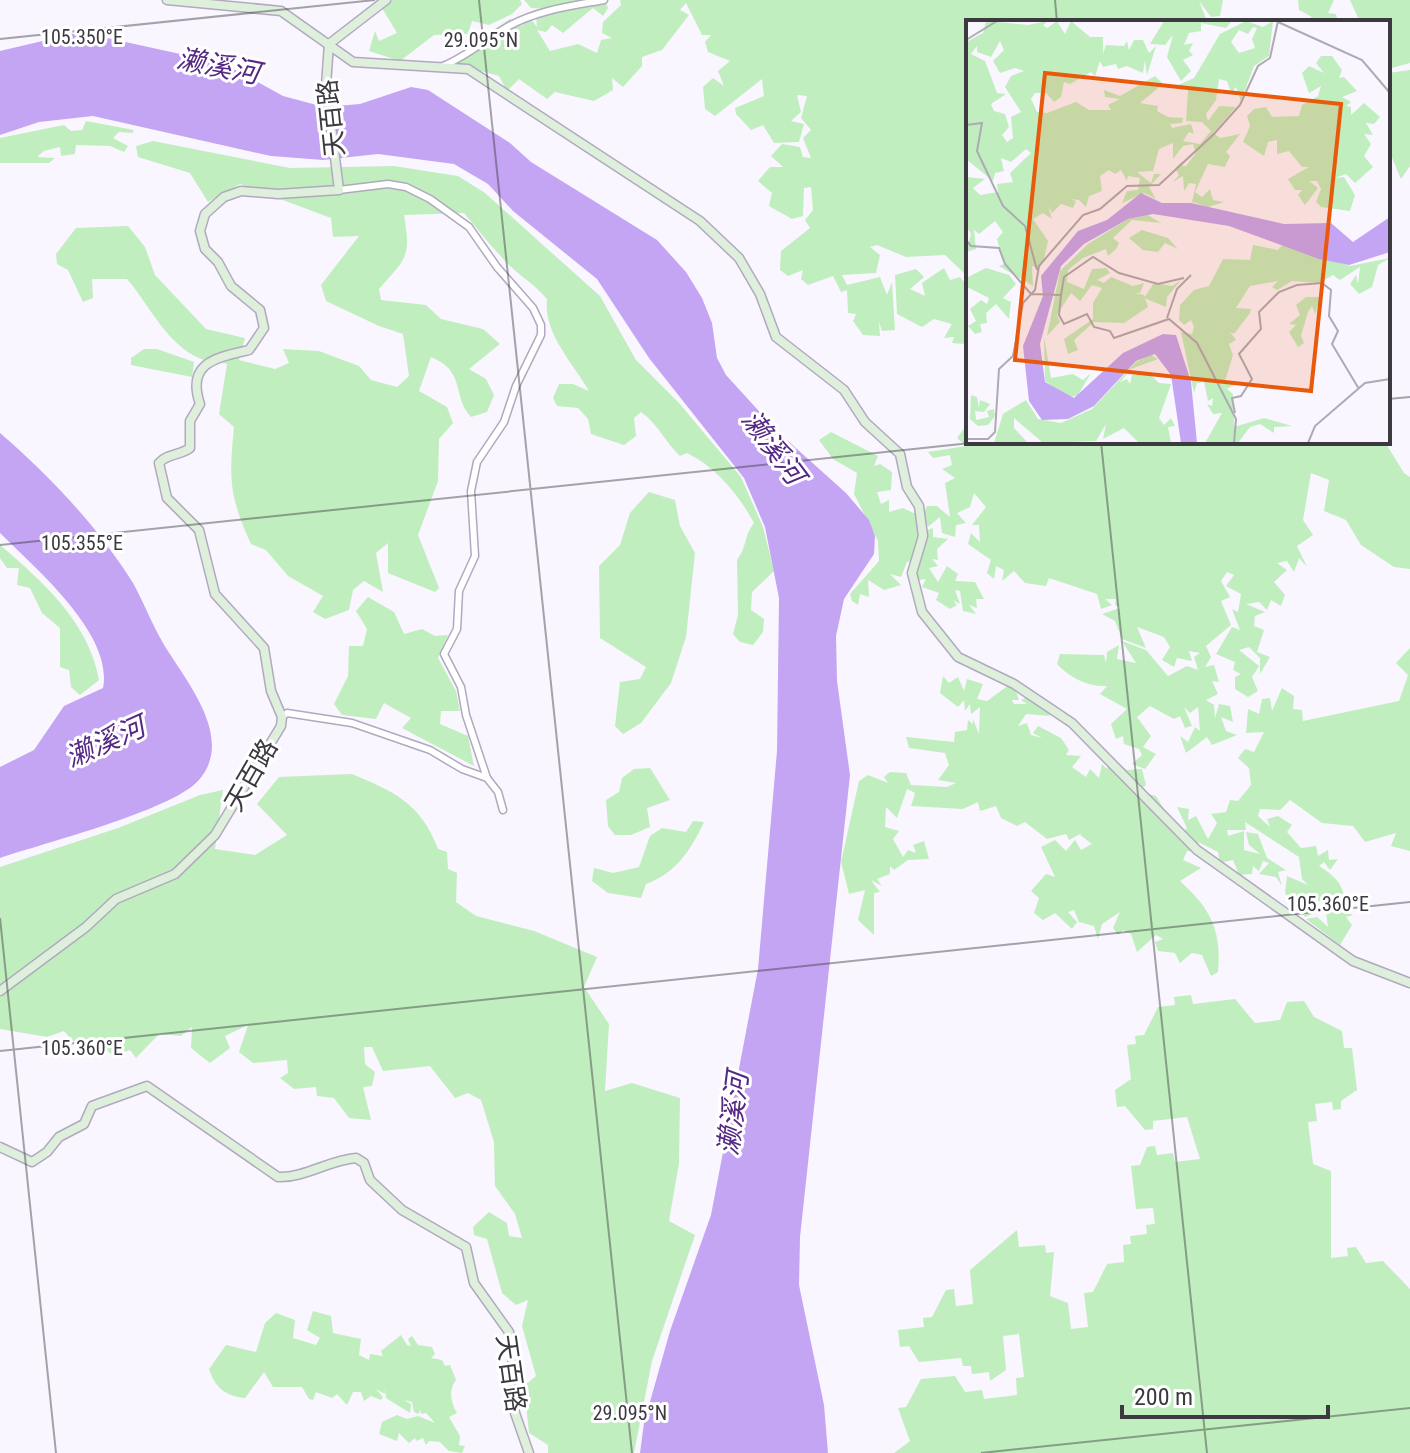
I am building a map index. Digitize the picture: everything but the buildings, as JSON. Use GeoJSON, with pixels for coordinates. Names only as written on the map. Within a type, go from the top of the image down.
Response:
{"type":"FeatureCollection","features":[{"type":"Feature","properties":{"kind":"main road"},"geometry":{"type":"LineString","coordinates":[[167,0],[281,11],[353,62],[468,69],[700,221],[739,258],[760,294],[776,337],[844,390],[865,422],[900,454],[907,487],[919,506],[923,536],[912,573],[922,612],[958,657],[1014,684],[1072,723],[1197,850],[1353,961],[1410,983]]}},
{"type":"Feature","properties":{"kind":"main road","name":"天百路"},"geometry":{"type":"LineString","coordinates":[[0,991],[86,927],[116,899],[175,874],[215,835],[282,717],[271,691],[264,648],[215,594],[199,530],[167,498],[159,463],[165,456],[182,454],[190,448],[190,421],[200,404],[194,387],[201,370],[215,358],[249,350],[264,328],[260,310],[231,286],[218,262],[205,249],[200,231],[205,214],[224,197],[241,191],[278,194],[339,190],[326,85],[329,44],[386,0]]}},
{"type":"Feature","properties":{"kind":"main road","name":"天百路"},"geometry":{"type":"LineString","coordinates":[[0,1147],[23,1160],[41,1158],[59,1137],[84,1124],[92,1106],[147,1086],[278,1177],[297,1176],[338,1160],[356,1158],[364,1163],[370,1180],[402,1210],[466,1247],[474,1283],[509,1332],[512,1399],[529,1453]]}},
{"type":"Feature","properties":{"kind":"street"},"geometry":{"type":"LineString","coordinates":[[442,66],[462,58],[509,26],[538,14],[604,0]]}},
{"type":"Feature","properties":{"kind":"street"},"geometry":{"type":"LineString","coordinates":[[339,190],[388,184],[406,187],[430,199],[469,227],[497,267],[533,308],[541,325],[541,335],[516,386],[504,422],[477,462],[471,491],[475,556],[459,591],[457,629],[444,654],[461,687],[466,715],[487,778],[498,792],[503,810]]}},
{"type":"Feature","properties":{"kind":"street"},"geometry":{"type":"LineString","coordinates":[[282,717],[287,713],[352,723],[430,750],[462,769],[487,778]]}},
{"type":"Feature","properties":{"kind":"green space"},"geometry":{"type":"Polygon","coordinates":[[[390,0],[520,0],[522,4],[512,14],[489,25],[472,21],[468,34],[434,35],[400,61],[369,51],[375,31],[379,41],[397,33],[382,8],[390,0]]]}},
{"type":"Feature","properties":{"kind":"green space"},"geometry":{"type":"Polygon","coordinates":[[[524,0],[605,0],[608,8],[603,16],[593,8],[563,33],[552,25],[546,32],[537,30],[550,51],[578,44],[597,53],[601,40],[612,38],[602,33],[603,22],[621,5],[620,0],[1223,0],[1220,16],[1211,17],[1199,1],[1207,20],[966,20],[966,275],[945,255],[906,257],[877,245],[870,247],[880,255],[876,273],[842,275],[847,285],[880,277],[887,295],[892,282],[895,330],[882,331],[879,322],[880,336],[863,335],[853,321],[856,314],[848,313],[847,290],[841,292],[833,276],[808,285],[801,279],[803,270],[788,276],[780,270],[781,251],[810,228],[805,220],[813,210],[811,187],[804,188],[803,216],[792,219],[769,206],[772,193],[758,181],[770,167],[783,167],[771,156],[782,144],[800,147],[803,157],[811,158],[803,138],[811,130],[801,118],[807,96],[797,95],[801,112],[791,121],[804,124],[799,142],[774,143],[763,125],[751,130],[736,114],[735,108],[764,96],[762,79],[715,116],[705,109],[703,87],[713,78],[724,86],[718,71],[730,61],[708,52],[705,42],[711,35],[702,35],[686,3],[680,10],[689,15],[662,50],[642,57],[642,66],[623,87],[612,78],[613,90],[594,101],[555,92],[547,99],[519,79],[507,91],[499,76],[459,65],[458,57],[476,53],[467,38],[477,31],[492,31],[510,19],[522,26],[529,17],[537,27],[536,16],[545,9],[531,8],[524,0]]]}},
{"type":"Feature","properties":{"kind":"green space"},"geometry":{"type":"Polygon","coordinates":[[[1298,0],[1334,0],[1328,13],[1336,14],[1338,20],[1305,20],[1312,17],[1299,10],[1298,0]]]}},
{"type":"Feature","properties":{"kind":"green space"},"geometry":{"type":"Polygon","coordinates":[[[1350,0],[1410,0],[1410,63],[1390,68],[1390,20],[1359,20],[1350,0]]]}},
{"type":"Feature","properties":{"kind":"green space"},"geometry":{"type":"Polygon","coordinates":[[[1410,70],[1410,166],[1401,179],[1390,153],[1390,73],[1410,70]]]}},
{"type":"Feature","properties":{"kind":"green space"},"geometry":{"type":"Polygon","coordinates":[[[86,121],[134,130],[132,133],[119,132],[113,138],[128,146],[124,152],[110,146],[76,145],[75,154],[61,156],[60,147],[44,151],[37,157],[55,158],[49,163],[0,163],[0,138],[64,125],[71,131],[82,130],[86,121]]]}},
{"type":"Feature","properties":{"kind":"green space"},"geometry":{"type":"Polygon","coordinates":[[[153,141],[290,168],[394,166],[458,176],[485,193],[600,296],[636,360],[679,403],[741,477],[763,527],[774,571],[752,592],[751,610],[764,619],[763,632],[753,645],[740,642],[733,634],[738,615],[737,560],[754,523],[741,502],[708,466],[687,453],[680,456],[641,412],[634,418],[636,436],[624,445],[591,434],[588,419],[578,408],[557,406],[553,398],[559,384],[573,384],[589,391],[554,336],[547,312],[547,299],[504,260],[464,213],[404,215],[405,256],[379,289],[381,300],[426,305],[441,319],[483,329],[500,344],[469,369],[486,379],[494,395],[487,412],[471,417],[450,370],[431,357],[419,391],[447,407],[453,423],[439,439],[438,481],[418,535],[439,588],[435,592],[388,573],[388,543],[376,553],[383,592],[364,581],[353,590],[349,610],[325,619],[313,612],[323,596],[288,576],[266,550],[251,544],[238,513],[231,474],[234,427],[219,414],[227,364],[201,359],[178,344],[127,279],[92,279],[93,298],[83,302],[68,270],[57,264],[56,254],[76,228],[128,226],[145,247],[155,275],[206,329],[245,338],[239,360],[275,369],[289,363],[283,349],[319,351],[359,366],[371,380],[397,387],[409,376],[403,334],[326,301],[321,285],[359,236],[333,237],[331,218],[240,184],[208,202],[190,173],[138,157],[136,146],[153,141]]]}},
{"type":"Feature","properties":{"kind":"green space"},"geometry":{"type":"Polygon","coordinates":[[[944,268],[950,280],[960,277],[966,284],[966,348],[965,344],[952,343],[954,337],[944,338],[952,324],[934,319],[922,327],[897,314],[895,275],[916,269],[924,277],[910,289],[925,296],[922,283],[944,268]]]}},
{"type":"Feature","properties":{"kind":"green space"},"geometry":{"type":"Polygon","coordinates":[[[144,349],[157,349],[194,362],[192,377],[131,365],[131,358],[144,349]]]}},
{"type":"Feature","properties":{"kind":"green space"},"geometry":{"type":"Polygon","coordinates":[[[966,426],[966,444],[1386,444],[1404,473],[1410,477],[1410,569],[1394,567],[1361,545],[1346,520],[1324,511],[1329,480],[1311,473],[1303,520],[1313,535],[1297,546],[1307,567],[1299,558],[1294,572],[1287,561],[1277,563],[1287,570],[1274,582],[1285,595],[1281,606],[1271,600],[1267,610],[1259,602],[1246,604],[1265,612],[1255,616],[1254,626],[1264,630],[1257,652],[1270,657],[1260,674],[1260,658],[1249,647],[1239,650],[1259,666],[1252,677],[1258,691],[1248,697],[1235,689],[1235,677],[1241,674],[1233,670],[1235,662],[1216,654],[1232,627],[1240,630],[1232,609],[1238,612],[1241,594],[1226,586],[1234,575],[1227,572],[1221,581],[1230,597],[1221,601],[1231,625],[1206,646],[1211,657],[1205,667],[1214,665],[1219,682],[1212,681],[1218,694],[1206,700],[1214,705],[1215,718],[1219,704],[1230,706],[1233,722],[1221,717],[1226,731],[1237,735],[1212,745],[1207,737],[1186,753],[1180,736],[1188,742],[1195,727],[1200,731],[1198,707],[1190,713],[1184,707],[1192,726],[1185,728],[1180,716],[1174,719],[1150,706],[1137,717],[1151,736],[1143,747],[1156,754],[1145,769],[1132,764],[1142,755],[1139,749],[1124,744],[1123,736],[1116,739],[1111,724],[1127,709],[1100,694],[1107,686],[1086,683],[1062,669],[1057,664],[1060,654],[1104,655],[1106,663],[1107,652],[1119,645],[1117,659],[1136,663],[1122,641],[1146,650],[1168,676],[1187,666],[1198,670],[1194,657],[1200,653],[1189,651],[1192,661],[1177,658],[1174,667],[1162,660],[1170,647],[1164,637],[1137,627],[1146,648],[1122,639],[1115,621],[1102,614],[1120,608],[1115,605],[1116,599],[1105,599],[1112,605],[1101,609],[1097,594],[1049,578],[1046,586],[1025,583],[1014,571],[1002,581],[1004,570],[996,566],[994,579],[987,573],[991,560],[968,544],[971,533],[980,542],[979,525],[972,525],[986,507],[974,493],[970,507],[957,513],[966,523],[956,525],[955,537],[942,533],[940,517],[929,526],[923,525],[923,532],[933,528],[933,537],[948,539],[937,549],[938,560],[932,559],[938,566],[929,568],[938,582],[947,566],[958,574],[955,581],[975,582],[984,599],[976,599],[977,608],[969,605],[976,614],[963,611],[960,591],[955,590],[960,604],[953,600],[957,605],[950,609],[936,600],[939,593],[922,587],[926,579],[913,581],[920,558],[907,562],[901,577],[890,574],[901,585],[884,590],[868,580],[869,597],[860,594],[858,605],[852,601],[850,594],[879,561],[878,541],[854,494],[857,473],[833,459],[819,440],[831,432],[878,456],[874,466],[880,464],[892,472],[891,490],[877,492],[881,504],[889,500],[889,512],[903,508],[922,517],[927,506],[937,506],[950,517],[945,483],[955,478],[942,469],[952,465],[950,455],[933,458],[928,452],[966,446],[957,438],[966,426]]]}},
{"type":"Feature","properties":{"kind":"green space"},"geometry":{"type":"Polygon","coordinates":[[[649,492],[675,500],[680,526],[695,553],[686,637],[671,683],[641,723],[623,734],[615,726],[620,682],[640,679],[646,667],[600,638],[599,566],[620,545],[630,513],[649,492]]]}},
{"type":"Feature","properties":{"kind":"green space"},"geometry":{"type":"Polygon","coordinates":[[[0,545],[62,604],[85,640],[99,680],[80,695],[71,687],[69,670],[60,667],[60,628],[42,613],[30,588],[17,585],[19,568],[7,568],[0,558],[0,545]]]}},
{"type":"Feature","properties":{"kind":"green space"},"geometry":{"type":"Polygon","coordinates":[[[368,597],[394,612],[404,634],[422,629],[435,636],[448,635],[438,658],[456,691],[460,711],[441,711],[440,724],[468,736],[474,766],[402,728],[411,718],[384,703],[376,719],[342,715],[334,704],[348,676],[349,646],[363,646],[367,629],[356,611],[368,597]]]}},
{"type":"Feature","properties":{"kind":"green space"},"geometry":{"type":"Polygon","coordinates":[[[1410,648],[1410,851],[1391,846],[1396,833],[1365,842],[1353,826],[1322,823],[1290,800],[1280,810],[1260,809],[1258,816],[1270,827],[1267,819],[1278,816],[1292,825],[1287,832],[1301,848],[1316,846],[1318,856],[1328,850],[1329,860],[1338,859],[1330,870],[1324,862],[1319,866],[1340,884],[1344,896],[1343,911],[1353,915],[1346,917],[1352,925],[1340,945],[1306,919],[1317,917],[1328,927],[1325,905],[1308,893],[1305,907],[1311,902],[1315,913],[1305,917],[1285,893],[1287,876],[1308,885],[1302,879],[1299,857],[1245,822],[1246,830],[1227,830],[1228,836],[1244,831],[1244,850],[1260,854],[1249,845],[1246,832],[1258,834],[1267,858],[1286,870],[1278,872],[1282,886],[1276,877],[1259,874],[1269,863],[1263,861],[1259,871],[1253,866],[1252,874],[1239,875],[1233,860],[1220,863],[1218,852],[1198,842],[1201,852],[1187,851],[1183,860],[1201,868],[1180,881],[1199,901],[1216,932],[1218,972],[1211,976],[1202,955],[1192,953],[1180,963],[1175,953],[1158,951],[1155,942],[1163,939],[1156,935],[1137,952],[1131,934],[1123,930],[1118,935],[1113,928],[1120,912],[1102,924],[1098,939],[1094,926],[1079,922],[1074,910],[1068,912],[1077,922],[1072,929],[1055,913],[1043,920],[1034,913],[1039,898],[1031,891],[1046,874],[1055,877],[1041,847],[1055,840],[1066,851],[1075,840],[1081,850],[1092,844],[1080,835],[1082,833],[1069,840],[1066,834],[1047,839],[1025,822],[1017,826],[1001,818],[996,806],[980,811],[978,802],[963,809],[911,806],[915,793],[907,789],[897,818],[886,807],[885,827],[899,831],[893,839],[903,857],[908,850],[916,853],[913,845],[924,841],[929,859],[908,860],[894,870],[890,866],[890,874],[877,879],[882,886],[871,880],[880,892],[874,893],[874,935],[858,920],[865,890],[849,894],[841,862],[859,781],[868,775],[888,783],[884,777],[890,772],[906,773],[911,785],[947,787],[956,783],[938,780],[949,765],[945,753],[909,748],[906,737],[954,742],[955,732],[967,730],[968,720],[973,724],[973,719],[979,734],[980,707],[971,714],[970,704],[965,711],[964,700],[958,707],[940,693],[943,676],[949,683],[958,677],[964,691],[967,679],[983,684],[977,699],[987,701],[1013,682],[1019,700],[1012,700],[1014,704],[1027,704],[1021,700],[1033,695],[1050,716],[1026,714],[1018,726],[1027,723],[1031,735],[1042,738],[1033,733],[1038,726],[1061,738],[1069,750],[1066,755],[1081,756],[1072,767],[1086,777],[1090,769],[1099,778],[1102,764],[1107,769],[1110,757],[1127,770],[1142,769],[1146,785],[1139,791],[1156,796],[1180,835],[1187,828],[1177,807],[1189,809],[1188,820],[1196,816],[1208,839],[1217,823],[1211,814],[1226,812],[1230,800],[1238,801],[1251,785],[1249,768],[1238,758],[1245,749],[1254,752],[1264,732],[1246,733],[1248,709],[1259,714],[1262,699],[1270,698],[1272,711],[1282,688],[1294,696],[1293,709],[1302,710],[1303,721],[1399,701],[1408,675],[1396,663],[1410,648]]]}},
{"type":"Feature","properties":{"kind":"green space"},"geometry":{"type":"Polygon","coordinates":[[[650,768],[670,800],[647,808],[650,827],[631,835],[615,835],[608,826],[606,800],[619,792],[622,778],[634,769],[650,768]]]}},
{"type":"Feature","properties":{"kind":"green space"},"geometry":{"type":"Polygon","coordinates":[[[352,774],[393,793],[423,820],[438,849],[447,852],[448,869],[457,873],[456,902],[476,916],[534,931],[597,957],[584,987],[609,1024],[605,1091],[632,1083],[680,1098],[679,1163],[669,1221],[695,1235],[652,1361],[634,1453],[548,1453],[548,1445],[529,1433],[524,1386],[536,1376],[522,1326],[528,1300],[516,1305],[502,1293],[487,1239],[474,1235],[473,1227],[489,1212],[507,1223],[509,1236],[522,1238],[515,1214],[495,1186],[494,1142],[481,1100],[468,1093],[455,1098],[430,1066],[383,1071],[372,1047],[364,1047],[365,1064],[375,1072],[372,1086],[363,1087],[371,1120],[349,1118],[334,1098],[317,1096],[316,1087],[294,1089],[280,1078],[288,1073],[287,1060],[253,1063],[239,1052],[248,1025],[225,1036],[230,1048],[210,1063],[191,1048],[192,1027],[181,1036],[159,1034],[136,1058],[130,1050],[114,1056],[100,1045],[78,1047],[64,1031],[47,1037],[0,1029],[0,867],[118,828],[200,795],[223,790],[215,849],[255,855],[287,835],[257,804],[279,777],[352,774]]]}},
{"type":"Feature","properties":{"kind":"green space"},"geometry":{"type":"Polygon","coordinates":[[[693,821],[704,822],[688,851],[674,867],[646,884],[641,898],[608,893],[592,881],[594,868],[613,873],[639,867],[650,836],[662,828],[686,832],[693,821]]]}},
{"type":"Feature","properties":{"kind":"green space"},"geometry":{"type":"Polygon","coordinates":[[[1191,995],[1193,1004],[1235,999],[1255,1023],[1280,1020],[1287,1002],[1304,1001],[1314,1017],[1342,1031],[1344,1048],[1352,1048],[1357,1090],[1341,1101],[1341,1109],[1333,1110],[1332,1102],[1315,1104],[1317,1121],[1308,1122],[1313,1164],[1331,1171],[1331,1258],[1348,1256],[1347,1248],[1356,1247],[1366,1263],[1383,1261],[1410,1289],[1410,1453],[894,1453],[910,1441],[898,1408],[906,1407],[921,1379],[955,1376],[965,1392],[982,1390],[984,1399],[1017,1395],[1016,1378],[1024,1377],[1019,1334],[1003,1336],[1006,1370],[990,1381],[989,1372],[972,1374],[971,1366],[963,1366],[961,1358],[919,1362],[909,1346],[900,1347],[898,1330],[924,1327],[923,1318],[932,1317],[946,1290],[954,1289],[956,1306],[973,1304],[970,1270],[1017,1230],[1019,1247],[1045,1245],[1046,1253],[1054,1252],[1050,1296],[1068,1303],[1071,1329],[1088,1327],[1084,1293],[1093,1292],[1107,1264],[1124,1262],[1123,1245],[1131,1244],[1130,1236],[1147,1234],[1146,1225],[1155,1224],[1153,1208],[1136,1209],[1131,1166],[1140,1165],[1147,1147],[1155,1146],[1157,1155],[1173,1153],[1175,1162],[1200,1159],[1187,1117],[1153,1121],[1153,1129],[1145,1130],[1125,1106],[1117,1107],[1115,1090],[1131,1079],[1127,1045],[1136,1044],[1135,1036],[1144,1035],[1158,1007],[1175,1005],[1174,997],[1191,995]]]}},
{"type":"Feature","properties":{"kind":"green space"},"geometry":{"type":"Polygon","coordinates":[[[313,1311],[331,1316],[333,1333],[361,1339],[359,1355],[369,1360],[370,1354],[383,1356],[381,1351],[401,1335],[407,1345],[411,1346],[408,1339],[412,1336],[418,1345],[432,1347],[435,1354],[431,1358],[442,1360],[445,1366],[450,1365],[456,1380],[451,1396],[457,1413],[449,1417],[460,1436],[459,1445],[465,1446],[462,1453],[449,1451],[440,1442],[429,1441],[426,1445],[423,1438],[416,1441],[415,1438],[409,1443],[399,1433],[397,1441],[379,1434],[382,1422],[397,1415],[407,1419],[418,1416],[435,1423],[426,1413],[421,1414],[421,1410],[418,1414],[414,1412],[412,1402],[404,1400],[411,1404],[410,1413],[386,1398],[385,1386],[385,1394],[376,1389],[383,1397],[381,1400],[371,1396],[364,1401],[361,1392],[353,1392],[347,1405],[337,1394],[332,1398],[316,1392],[313,1400],[309,1399],[302,1387],[273,1387],[264,1372],[245,1398],[227,1393],[214,1381],[209,1369],[226,1345],[256,1352],[265,1323],[276,1313],[295,1320],[293,1338],[316,1345],[320,1338],[307,1330],[313,1311]]]}},
{"type":"Feature","properties":{"kind":"water","name":"濑溪河"},"geometry":{"type":"Polygon","coordinates":[[[72,34],[89,34],[203,59],[238,71],[283,96],[324,107],[360,104],[411,87],[428,90],[510,143],[531,162],[657,240],[686,272],[702,298],[712,323],[717,358],[726,375],[778,432],[846,493],[869,520],[875,536],[874,554],[844,599],[836,636],[837,681],[850,775],[800,1237],[799,1285],[824,1405],[828,1453],[640,1453],[644,1423],[670,1331],[711,1215],[758,969],[777,751],[779,598],[765,527],[744,478],[649,358],[597,279],[513,211],[488,184],[454,164],[378,154],[323,160],[271,156],[93,116],[39,122],[0,135],[0,51],[72,34]]]}},
{"type":"Feature","properties":{"kind":"water","name":"濑溪河"},"geometry":{"type":"Polygon","coordinates":[[[0,433],[72,503],[119,562],[163,643],[194,691],[210,728],[212,746],[209,764],[198,781],[161,804],[0,858],[0,767],[34,750],[64,706],[103,688],[103,667],[84,624],[68,603],[0,533],[0,433]]]}}]}
